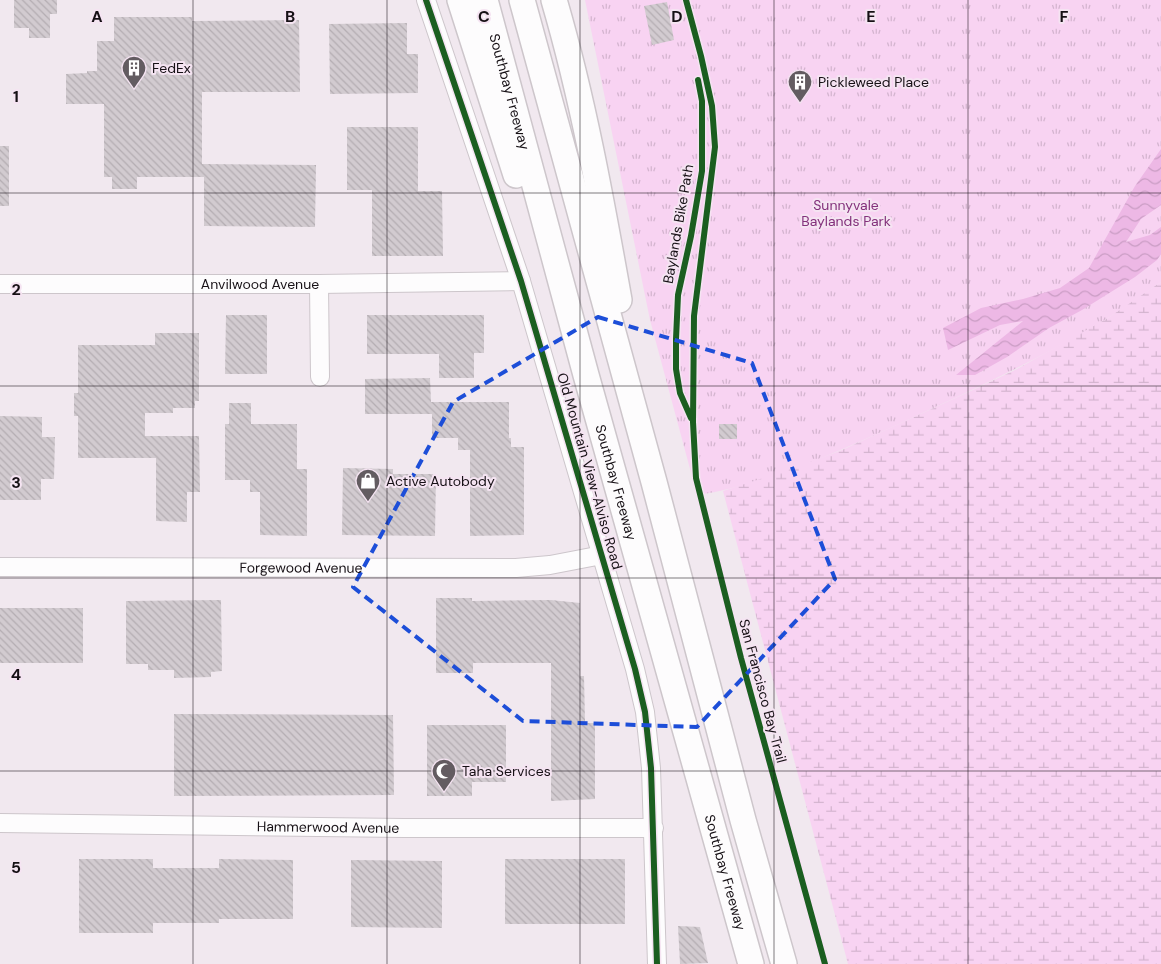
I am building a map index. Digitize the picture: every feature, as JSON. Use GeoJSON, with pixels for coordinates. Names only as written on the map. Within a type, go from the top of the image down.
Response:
{"type":"FeatureCollection","features":[{"type":"Feature","properties":{"kind":"highway","name":"Southbay Freeway"},"geometry":{"type":"LineString","coordinates":[[485,0],[586,375],[751,964]]}},
{"type":"Feature","properties":{"kind":"highway"},"geometry":{"type":"LineString","coordinates":[[522,0],[654,482],[743,820],[784,964]]}},
{"type":"Feature","properties":{"kind":"highway"},"geometry":{"type":"LineString","coordinates":[[554,0],[567,44]]}},
{"type":"Feature","properties":{"kind":"highway"},"geometry":{"type":"LineString","coordinates":[[558,0],[596,171],[624,330],[654,482]]}},
{"type":"Feature","properties":{"kind":"highway"},"geometry":{"type":"LineString","coordinates":[[460,4],[535,233],[586,375]]}},
{"type":"Feature","properties":{"kind":"street","name":"Old Mountain View-Alviso Road"},"geometry":{"type":"LineString","coordinates":[[426,0],[521,281],[635,668],[645,712],[651,768],[658,964]]}},
{"type":"Feature","properties":{"kind":"street","name":"Anvilwood Avenue"},"geometry":{"type":"LineString","coordinates":[[0,284],[319,284],[521,281]]}},
{"type":"Feature","properties":{"kind":"street"},"geometry":{"type":"LineString","coordinates":[[319,284],[320,377]]}},
{"type":"Feature","properties":{"kind":"street","name":"Forgewood Avenue"},"geometry":{"type":"LineString","coordinates":[[0,567],[516,568],[550,566],[602,555]]}},
{"type":"Feature","properties":{"kind":"street","name":"Hammerwood Avenue"},"geometry":{"type":"LineString","coordinates":[[0,823],[384,828],[654,828]]}},
{"type":"Feature","properties":{"kind":"highlighted area"},"geometry":{"type":"Polygon","coordinates":[[[598,317],[752,363],[835,579],[697,727],[523,721],[353,587],[453,402],[598,317]]]}},
{"type":"Feature","properties":{"kind":"green space","name":"Sunnyvale Baylands Park"},"geometry":{"type":"Polygon","coordinates":[[[585,0],[1161,0],[1161,282],[1083,333],[1005,374],[899,424],[800,467],[749,484],[697,495],[650,320],[585,0]]]}},
{"type":"Feature","properties":{"kind":"green space"},"geometry":{"type":"Polygon","coordinates":[[[1161,282],[1161,964],[848,964],[723,491],[842,450],[1017,369],[1108,318],[1161,282]]]}},
{"type":"Feature","properties":{"kind":"water"},"geometry":{"type":"Polygon","coordinates":[[[1161,149],[1161,205],[1141,219],[1126,242],[1150,235],[1161,227],[1161,254],[1157,260],[1135,277],[1049,328],[1007,357],[975,375],[956,375],[1023,321],[1000,325],[948,350],[943,328],[981,308],[1023,299],[1060,288],[1089,268],[1135,186],[1161,149]]]}},
{"type":"Feature","properties":{"kind":"building"},"geometry":{"type":"Polygon","coordinates":[[[14,0],[57,0],[57,14],[50,14],[50,38],[29,38],[29,28],[14,28],[14,0]]]}},
{"type":"Feature","properties":{"kind":"building"},"geometry":{"type":"Polygon","coordinates":[[[667,2],[674,40],[652,45],[644,6],[667,2]]]}},
{"type":"Feature","properties":{"kind":"building"},"geometry":{"type":"Polygon","coordinates":[[[114,17],[192,17],[192,21],[299,20],[300,92],[202,92],[202,164],[316,165],[315,227],[204,226],[204,177],[137,177],[137,189],[112,189],[112,177],[104,177],[104,104],[66,104],[66,74],[97,71],[97,41],[114,41],[114,17]]]}},
{"type":"Feature","properties":{"kind":"building"},"geometry":{"type":"Polygon","coordinates":[[[407,23],[407,54],[418,54],[418,93],[330,94],[329,24],[407,23]]]}},
{"type":"Feature","properties":{"kind":"building"},"geometry":{"type":"Polygon","coordinates":[[[347,127],[418,127],[418,191],[442,191],[443,256],[372,256],[372,190],[347,190],[347,127]]]}},
{"type":"Feature","properties":{"kind":"building"},"geometry":{"type":"Polygon","coordinates":[[[0,146],[9,146],[9,206],[0,206],[0,146]]]}},
{"type":"Feature","properties":{"kind":"building"},"geometry":{"type":"Polygon","coordinates":[[[226,315],[267,315],[267,374],[225,374],[226,315]]]}},
{"type":"Feature","properties":{"kind":"building"},"geometry":{"type":"Polygon","coordinates":[[[367,315],[484,315],[484,353],[474,353],[474,378],[439,378],[439,354],[367,354],[367,315]]]}},
{"type":"Feature","properties":{"kind":"building"},"geometry":{"type":"Polygon","coordinates":[[[155,333],[199,333],[199,401],[195,401],[195,408],[173,408],[173,413],[145,413],[145,436],[199,436],[200,492],[187,492],[187,522],[156,521],[156,458],[78,458],[78,416],[74,416],[74,393],[78,393],[78,345],[155,345],[155,333]]]}},
{"type":"Feature","properties":{"kind":"building"},"geometry":{"type":"Polygon","coordinates":[[[430,378],[431,402],[509,402],[509,438],[511,438],[511,447],[524,447],[524,535],[470,536],[470,450],[458,450],[458,438],[432,438],[432,414],[365,414],[365,379],[430,378]]]}},
{"type":"Feature","properties":{"kind":"building"},"geometry":{"type":"Polygon","coordinates":[[[229,403],[251,403],[251,424],[297,424],[297,469],[307,469],[307,536],[260,535],[260,492],[250,492],[250,480],[225,480],[225,424],[229,424],[229,403]]]}},
{"type":"Feature","properties":{"kind":"building"},"geometry":{"type":"Polygon","coordinates":[[[0,416],[42,417],[42,437],[55,437],[54,479],[41,479],[41,500],[0,500],[0,416]]]}},
{"type":"Feature","properties":{"kind":"building"},"geometry":{"type":"Polygon","coordinates":[[[719,424],[737,424],[737,439],[719,439],[719,424]]]}},
{"type":"Feature","properties":{"kind":"building"},"geometry":{"type":"Polygon","coordinates":[[[343,468],[393,469],[393,474],[436,474],[435,536],[342,535],[343,468]]]}},
{"type":"Feature","properties":{"kind":"building"},"geometry":{"type":"Polygon","coordinates":[[[436,598],[472,598],[472,601],[551,600],[580,603],[580,676],[584,676],[585,723],[595,723],[595,799],[551,801],[551,663],[473,663],[473,673],[436,673],[436,598]]]}},
{"type":"Feature","properties":{"kind":"building"},"geometry":{"type":"Polygon","coordinates":[[[221,600],[222,671],[211,672],[211,677],[174,678],[174,670],[148,670],[148,664],[126,664],[126,601],[221,600]]]}},
{"type":"Feature","properties":{"kind":"building"},"geometry":{"type":"Polygon","coordinates":[[[0,608],[83,608],[83,663],[0,663],[0,608]]]}},
{"type":"Feature","properties":{"kind":"building"},"geometry":{"type":"Polygon","coordinates":[[[174,714],[393,715],[394,795],[174,796],[174,714]]]}},
{"type":"Feature","properties":{"kind":"building"},"geometry":{"type":"Polygon","coordinates":[[[427,725],[506,725],[506,782],[472,782],[472,796],[427,796],[427,725]]]}},
{"type":"Feature","properties":{"kind":"building"},"geometry":{"type":"Polygon","coordinates":[[[79,859],[153,859],[153,868],[219,868],[219,859],[293,860],[293,919],[219,919],[219,923],[153,923],[153,933],[79,933],[79,859]]]}},
{"type":"Feature","properties":{"kind":"building"},"geometry":{"type":"Polygon","coordinates":[[[505,859],[625,859],[625,924],[505,924],[505,859]]]}},
{"type":"Feature","properties":{"kind":"building"},"geometry":{"type":"Polygon","coordinates":[[[351,860],[442,861],[442,928],[351,927],[351,860]]]}},
{"type":"Feature","properties":{"kind":"building"},"geometry":{"type":"Polygon","coordinates":[[[678,926],[700,927],[708,963],[680,964],[678,926]]]}},
{"type":"Feature","properties":{"kind":"cycle path"},"geometry":{"type":"LineString","coordinates":[[426,0],[521,281],[635,669],[645,712],[651,768],[657,964]]}},
{"type":"Feature","properties":{"kind":"cycle path","name":"San Francisco Bay Trail"},"geometry":{"type":"LineString","coordinates":[[686,0],[712,106],[715,147],[694,316],[693,422],[696,478],[741,658],[825,964]]}},
{"type":"Feature","properties":{"kind":"cycle path","name":"Baylands Bike Path"},"geometry":{"type":"LineString","coordinates":[[691,418],[680,393],[676,369],[676,339],[678,295],[691,236],[702,171],[702,101],[698,80]]}},
{"type":"Feature","properties":{"kind":"place","name":"FedEx"},"geometry":{"type":"Point","coordinates":[134,89]}},
{"type":"Feature","properties":{"kind":"place","name":"Pickleweed Place"},"geometry":{"type":"Point","coordinates":[800,103]}},
{"type":"Feature","properties":{"kind":"place","name":"Active Autobody"},"geometry":{"type":"Point","coordinates":[368,502]}},
{"type":"Feature","properties":{"kind":"place","name":"Taha Services"},"geometry":{"type":"Point","coordinates":[444,792]}}]}
